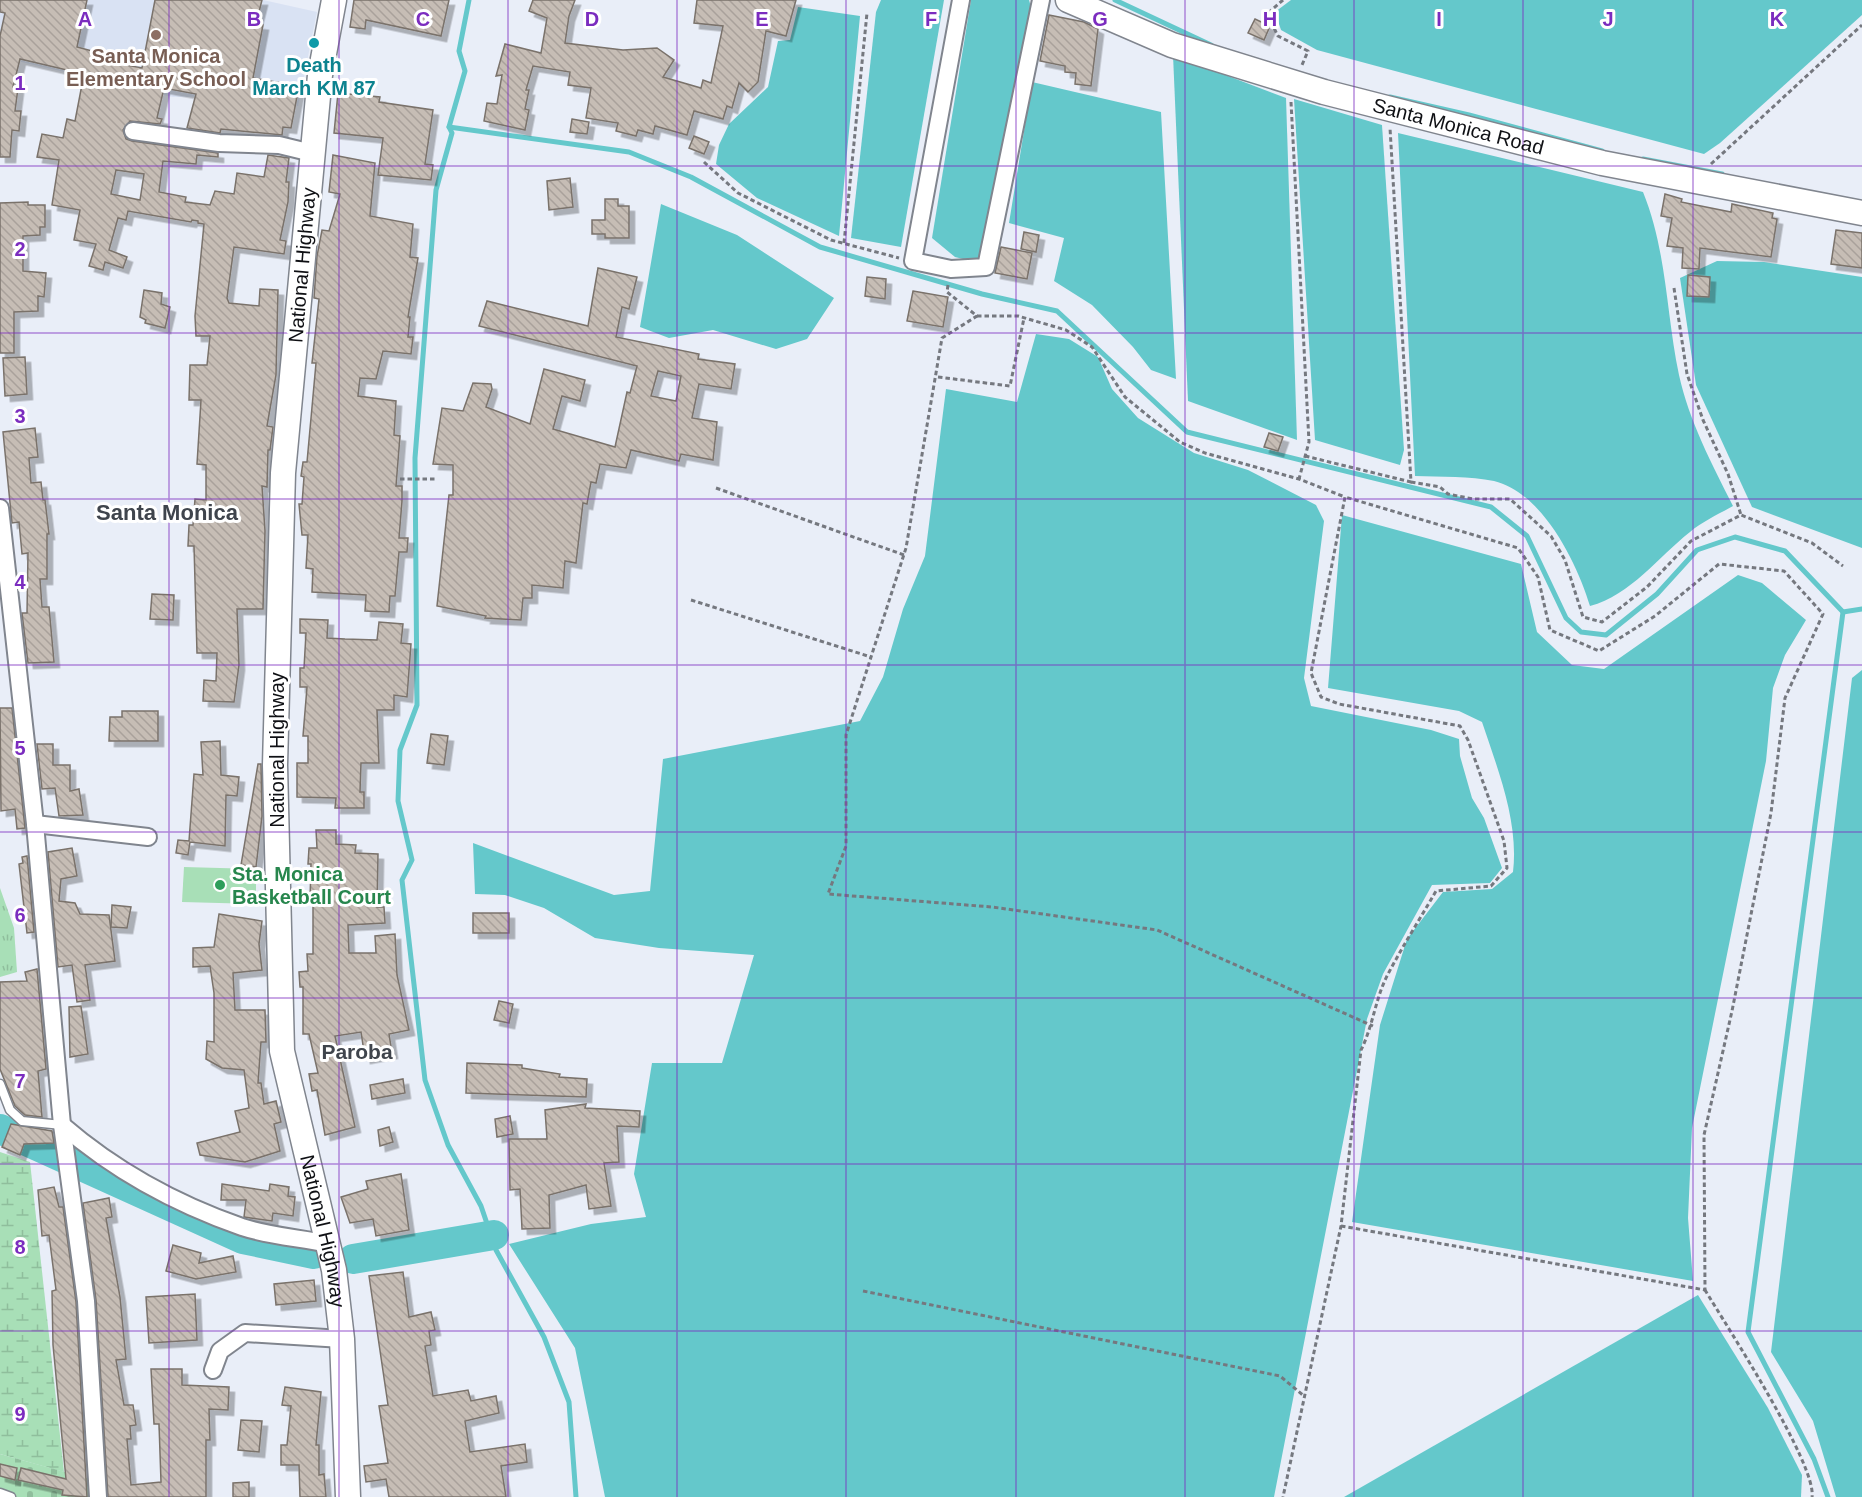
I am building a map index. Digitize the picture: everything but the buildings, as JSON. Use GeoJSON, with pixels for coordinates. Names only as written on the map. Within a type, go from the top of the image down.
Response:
{"type":"FeatureCollection","features":[{"type":"Feature","properties":{"kind":"main road","name":"National Highway"},"geometry":{"type":"LineString","coordinates":[[334,0],[320,75],[283,473],[275,765],[282,1051],[334,1270],[342,1339],[348,1497]]}},
{"type":"Feature","properties":{"kind":"main road","name":"Santa Monica Road"},"geometry":{"type":"LineString","coordinates":[[1068,0],[1172,45],[1290,82],[1602,163],[1862,213]]}},
{"type":"Feature","properties":{"kind":"street"},"geometry":{"type":"LineString","coordinates":[[961,0],[913,261],[951,269],[986,267],[1041,0]]}},
{"type":"Feature","properties":{"kind":"street"},"geometry":{"type":"LineString","coordinates":[[133,131],[219,143],[279,145],[312,153]]}},
{"type":"Feature","properties":{"kind":"street"},"geometry":{"type":"LineString","coordinates":[[0,508],[35,824],[62,1125],[86,1301],[98,1497]]}},
{"type":"Feature","properties":{"kind":"street"},"geometry":{"type":"LineString","coordinates":[[35,824],[148,837]]}},
{"type":"Feature","properties":{"kind":"street"},"geometry":{"type":"LineString","coordinates":[[62,1125],[97,1155],[177,1199],[243,1227],[328,1244]]}},
{"type":"Feature","properties":{"kind":"street"},"geometry":{"type":"LineString","coordinates":[[213,1370],[220,1351],[245,1333],[342,1339]]}},
{"type":"Feature","properties":{"kind":"lane"},"geometry":{"type":"LineString","coordinates":[[0,1084],[10,1110],[22,1120],[62,1125]]}},
{"type":"Feature","properties":{"kind":"lane"},"geometry":{"type":"LineString","coordinates":[[0,1493],[11,1497]]}},
{"type":"Feature","properties":{"kind":"path"},"geometry":{"type":"LineString","coordinates":[[1283,0],[1267,14],[1278,36],[1308,51],[1305,58]]}},
{"type":"Feature","properties":{"kind":"path"},"geometry":{"type":"LineString","coordinates":[[844,243],[867,13]]}},
{"type":"Feature","properties":{"kind":"path"},"geometry":{"type":"LineString","coordinates":[[1713,162],[1862,25]]}},
{"type":"Feature","properties":{"kind":"path"},"geometry":{"type":"LineString","coordinates":[[1290,82],[1309,442],[1299,479]]}},
{"type":"Feature","properties":{"kind":"path"},"geometry":{"type":"LineString","coordinates":[[1389,108],[1411,482]]}},
{"type":"Feature","properties":{"kind":"path"},"geometry":{"type":"LineString","coordinates":[[704,162],[738,193],[831,240],[913,261]]}},
{"type":"Feature","properties":{"kind":"path"},"geometry":{"type":"LineString","coordinates":[[1674,288],[1687,374],[1703,420],[1728,474],[1741,515]]}},
{"type":"Feature","properties":{"kind":"path"},"geometry":{"type":"LineString","coordinates":[[947,292],[977,316]]}},
{"type":"Feature","properties":{"kind":"path"},"geometry":{"type":"LineString","coordinates":[[1373,1026],[1158,930],[992,907],[828,894],[846,846],[846,735],[904,555],[938,377],[942,338],[977,316],[1024,318],[1066,330],[1092,347],[1125,397],[1180,442],[1205,453],[1299,479],[1346,497],[1518,548],[1538,577],[1550,630],[1599,651],[1655,616],[1719,564],[1784,571],[1823,614],[1785,698],[1771,813],[1732,1011],[1704,1135],[1705,1290],[1792,1439],[1814,1486],[1812,1497]]}},
{"type":"Feature","properties":{"kind":"path"},"geometry":{"type":"LineString","coordinates":[[938,377],[1010,386],[1024,318]]}},
{"type":"Feature","properties":{"kind":"path"},"geometry":{"type":"LineString","coordinates":[[1305,456],[1411,482],[1440,486],[1448,494],[1473,499],[1510,499],[1551,536],[1565,560],[1583,617],[1602,622],[1647,587],[1691,541],[1741,515],[1812,543],[1844,566]]}},
{"type":"Feature","properties":{"kind":"path"},"geometry":{"type":"LineString","coordinates":[[400,479],[435,479]]}},
{"type":"Feature","properties":{"kind":"path"},"geometry":{"type":"LineString","coordinates":[[716,488],[904,555]]}},
{"type":"Feature","properties":{"kind":"path"},"geometry":{"type":"LineString","coordinates":[[1283,1497],[1341,1226],[1361,1050],[1373,1026],[1373,1017],[1386,978],[1436,891],[1491,886],[1507,868],[1503,841],[1468,740],[1460,726],[1339,704],[1321,697],[1311,673],[1346,497]]}},
{"type":"Feature","properties":{"kind":"path"},"geometry":{"type":"LineString","coordinates":[[692,600],[871,657]]}},
{"type":"Feature","properties":{"kind":"path"},"geometry":{"type":"LineString","coordinates":[[1341,1226],[1705,1290]]}},
{"type":"Feature","properties":{"kind":"path"},"geometry":{"type":"LineString","coordinates":[[863,1291],[1280,1376],[1304,1396]]}},
{"type":"Feature","properties":{"kind":"shaded area","name":"Santa Monica Elementary School"},"geometry":{"type":"Polygon","coordinates":[[[0,0],[263,0],[317,12],[298,106],[248,96],[173,97],[0,57],[0,0]]]}},
{"type":"Feature","properties":{"kind":"green space","name":"Sta. Monica Basketball Court"},"geometry":{"type":"Polygon","coordinates":[[[184,867],[256,869],[256,904],[182,902],[184,867]]]}},
{"type":"Feature","properties":{"kind":"green space"},"geometry":{"type":"Polygon","coordinates":[[[0,888],[14,928],[17,972],[0,977],[0,888]]]}},
{"type":"Feature","properties":{"kind":"green space"},"geometry":{"type":"Polygon","coordinates":[[[0,1152],[30,1162],[64,1472],[0,1454],[0,1152]]]}},
{"type":"Feature","properties":{"kind":"green space"},"geometry":{"type":"Polygon","coordinates":[[[0,1454],[94,1480],[95,1497],[0,1497],[0,1454]]]}},
{"type":"Feature","properties":{"kind":"water"},"geometry":{"type":"Polygon","coordinates":[[[881,0],[944,0],[901,247],[851,238],[876,12],[881,0]]]}},
{"type":"Feature","properties":{"kind":"water"},"geometry":{"type":"Polygon","coordinates":[[[971,0],[1029,0],[1031,7],[983,264],[955,257],[932,238],[971,0]]]}},
{"type":"Feature","properties":{"kind":"water"},"geometry":{"type":"Polygon","coordinates":[[[1291,0],[1862,0],[1862,15],[1720,143],[1704,154],[1317,50],[1281,30],[1275,12],[1291,0]]]}},
{"type":"Feature","properties":{"kind":"water"},"geometry":{"type":"Polygon","coordinates":[[[798,7],[860,16],[839,236],[757,198],[716,164],[719,145],[729,124],[768,87],[778,41],[790,40],[798,7]]]}},
{"type":"Feature","properties":{"kind":"water"},"geometry":{"type":"Polygon","coordinates":[[[1173,55],[1286,98],[1297,440],[1188,401],[1173,55]]]}},
{"type":"Feature","properties":{"kind":"water"},"geometry":{"type":"Polygon","coordinates":[[[1032,82],[1161,112],[1176,379],[1151,370],[1133,347],[1092,305],[1054,281],[1064,238],[1009,223],[1032,82]]]}},
{"type":"Feature","properties":{"kind":"water"},"geometry":{"type":"Polygon","coordinates":[[[1294,99],[1382,125],[1404,450],[1400,465],[1315,440],[1294,99]]]}},
{"type":"Feature","properties":{"kind":"water"},"geometry":{"type":"Polygon","coordinates":[[[1398,133],[1643,192],[1662,259],[1683,392],[1702,442],[1733,506],[1695,528],[1631,584],[1605,601],[1590,606],[1576,570],[1556,532],[1528,500],[1512,488],[1485,479],[1415,476],[1398,133]]]}},
{"type":"Feature","properties":{"kind":"water"},"geometry":{"type":"Polygon","coordinates":[[[661,204],[737,235],[834,298],[807,339],[776,349],[713,330],[669,338],[640,327],[661,204]]]}},
{"type":"Feature","properties":{"kind":"water"},"geometry":{"type":"Polygon","coordinates":[[[1717,261],[1764,262],[1862,277],[1862,548],[1752,507],[1696,385],[1680,278],[1717,261]]]}},
{"type":"Feature","properties":{"kind":"water"},"geometry":{"type":"Polygon","coordinates":[[[1036,334],[1069,339],[1098,357],[1112,389],[1138,418],[1194,453],[1248,470],[1316,505],[1324,521],[1304,678],[1311,706],[1431,730],[1459,739],[1460,756],[1472,798],[1484,818],[1502,868],[1490,883],[1432,885],[1383,974],[1367,1019],[1274,1497],[605,1497],[575,1348],[509,1244],[591,1224],[646,1217],[634,1174],[652,1063],[722,1063],[754,955],[659,948],[595,938],[544,908],[505,895],[475,894],[473,843],[614,895],[650,891],[663,759],[860,721],[883,677],[903,609],[925,556],[946,389],[1017,402],[1036,334]]]}},
{"type":"Feature","properties":{"kind":"water"},"geometry":{"type":"Polygon","coordinates":[[[1342,515],[1521,564],[1537,632],[1572,665],[1604,669],[1738,575],[1762,583],[1806,620],[1785,655],[1773,688],[1766,761],[1692,1128],[1688,1218],[1693,1281],[1352,1222],[1380,1025],[1407,939],[1443,892],[1492,889],[1513,872],[1514,853],[1506,796],[1482,722],[1459,711],[1328,688],[1342,515]]]}},
{"type":"Feature","properties":{"kind":"water"},"geometry":{"type":"Polygon","coordinates":[[[1862,670],[1862,1497],[1836,1497],[1813,1421],[1771,1352],[1852,678],[1862,670]]]}},
{"type":"Feature","properties":{"kind":"water"},"geometry":{"type":"Polygon","coordinates":[[[1698,1295],[1768,1408],[1802,1475],[1801,1497],[1344,1497],[1698,1295]]]}},
{"type":"Feature","properties":{"kind":"waterway"},"geometry":{"type":"LineString","coordinates":[[469,0],[459,51],[465,71],[449,127],[452,133],[436,190],[415,458],[417,705],[400,750],[398,801],[412,860],[402,880],[425,1080],[448,1145],[481,1206],[496,1250],[544,1337],[569,1402],[576,1497]]}},
{"type":"Feature","properties":{"kind":"waterway"},"geometry":{"type":"LineString","coordinates":[[1115,0],[1211,45]]}},
{"type":"Feature","properties":{"kind":"waterway"},"geometry":{"type":"LineString","coordinates":[[1390,97],[1469,115],[1602,151]]}},
{"type":"Feature","properties":{"kind":"waterway"},"geometry":{"type":"LineString","coordinates":[[449,127],[629,152],[691,177],[820,247],[982,294],[1057,311],[1187,432],[1491,507],[1527,536],[1566,618],[1581,632],[1606,635],[1657,594],[1697,550],[1735,537],[1785,551],[1843,612],[1748,1332],[1814,1459],[1828,1497]]}},
{"type":"Feature","properties":{"kind":"waterway"},"geometry":{"type":"LineString","coordinates":[[1643,159],[1722,174]]}},
{"type":"Feature","properties":{"kind":"waterway"},"geometry":{"type":"LineString","coordinates":[[1843,612],[1862,609]]}},
{"type":"Feature","properties":{"kind":"waterway"},"geometry":{"type":"LineString","coordinates":[[0,1129],[243,1239],[314,1254]]}},
{"type":"Feature","properties":{"kind":"waterway"},"geometry":{"type":"LineString","coordinates":[[353,1259],[494,1235]]}},
{"type":"Feature","properties":{"kind":"place","name":"Santa Monica Elementary School"},"geometry":{"type":"Point","coordinates":[156,35]}},
{"type":"Feature","properties":{"kind":"place","name":"Death March KM 87"},"geometry":{"type":"Point","coordinates":[314,43]}},
{"type":"Feature","properties":{"kind":"place","name":"Sta. Monica Basketball Court"},"geometry":{"type":"Point","coordinates":[220,885]}},
{"type":"Feature","properties":{"kind":"district","name":"Santa Monica"},"geometry":{"type":"Point","coordinates":[167,512]}},
{"type":"Feature","properties":{"kind":"district","name":"Paroba"},"geometry":{"type":"Point","coordinates":[357,1052]}}]}
